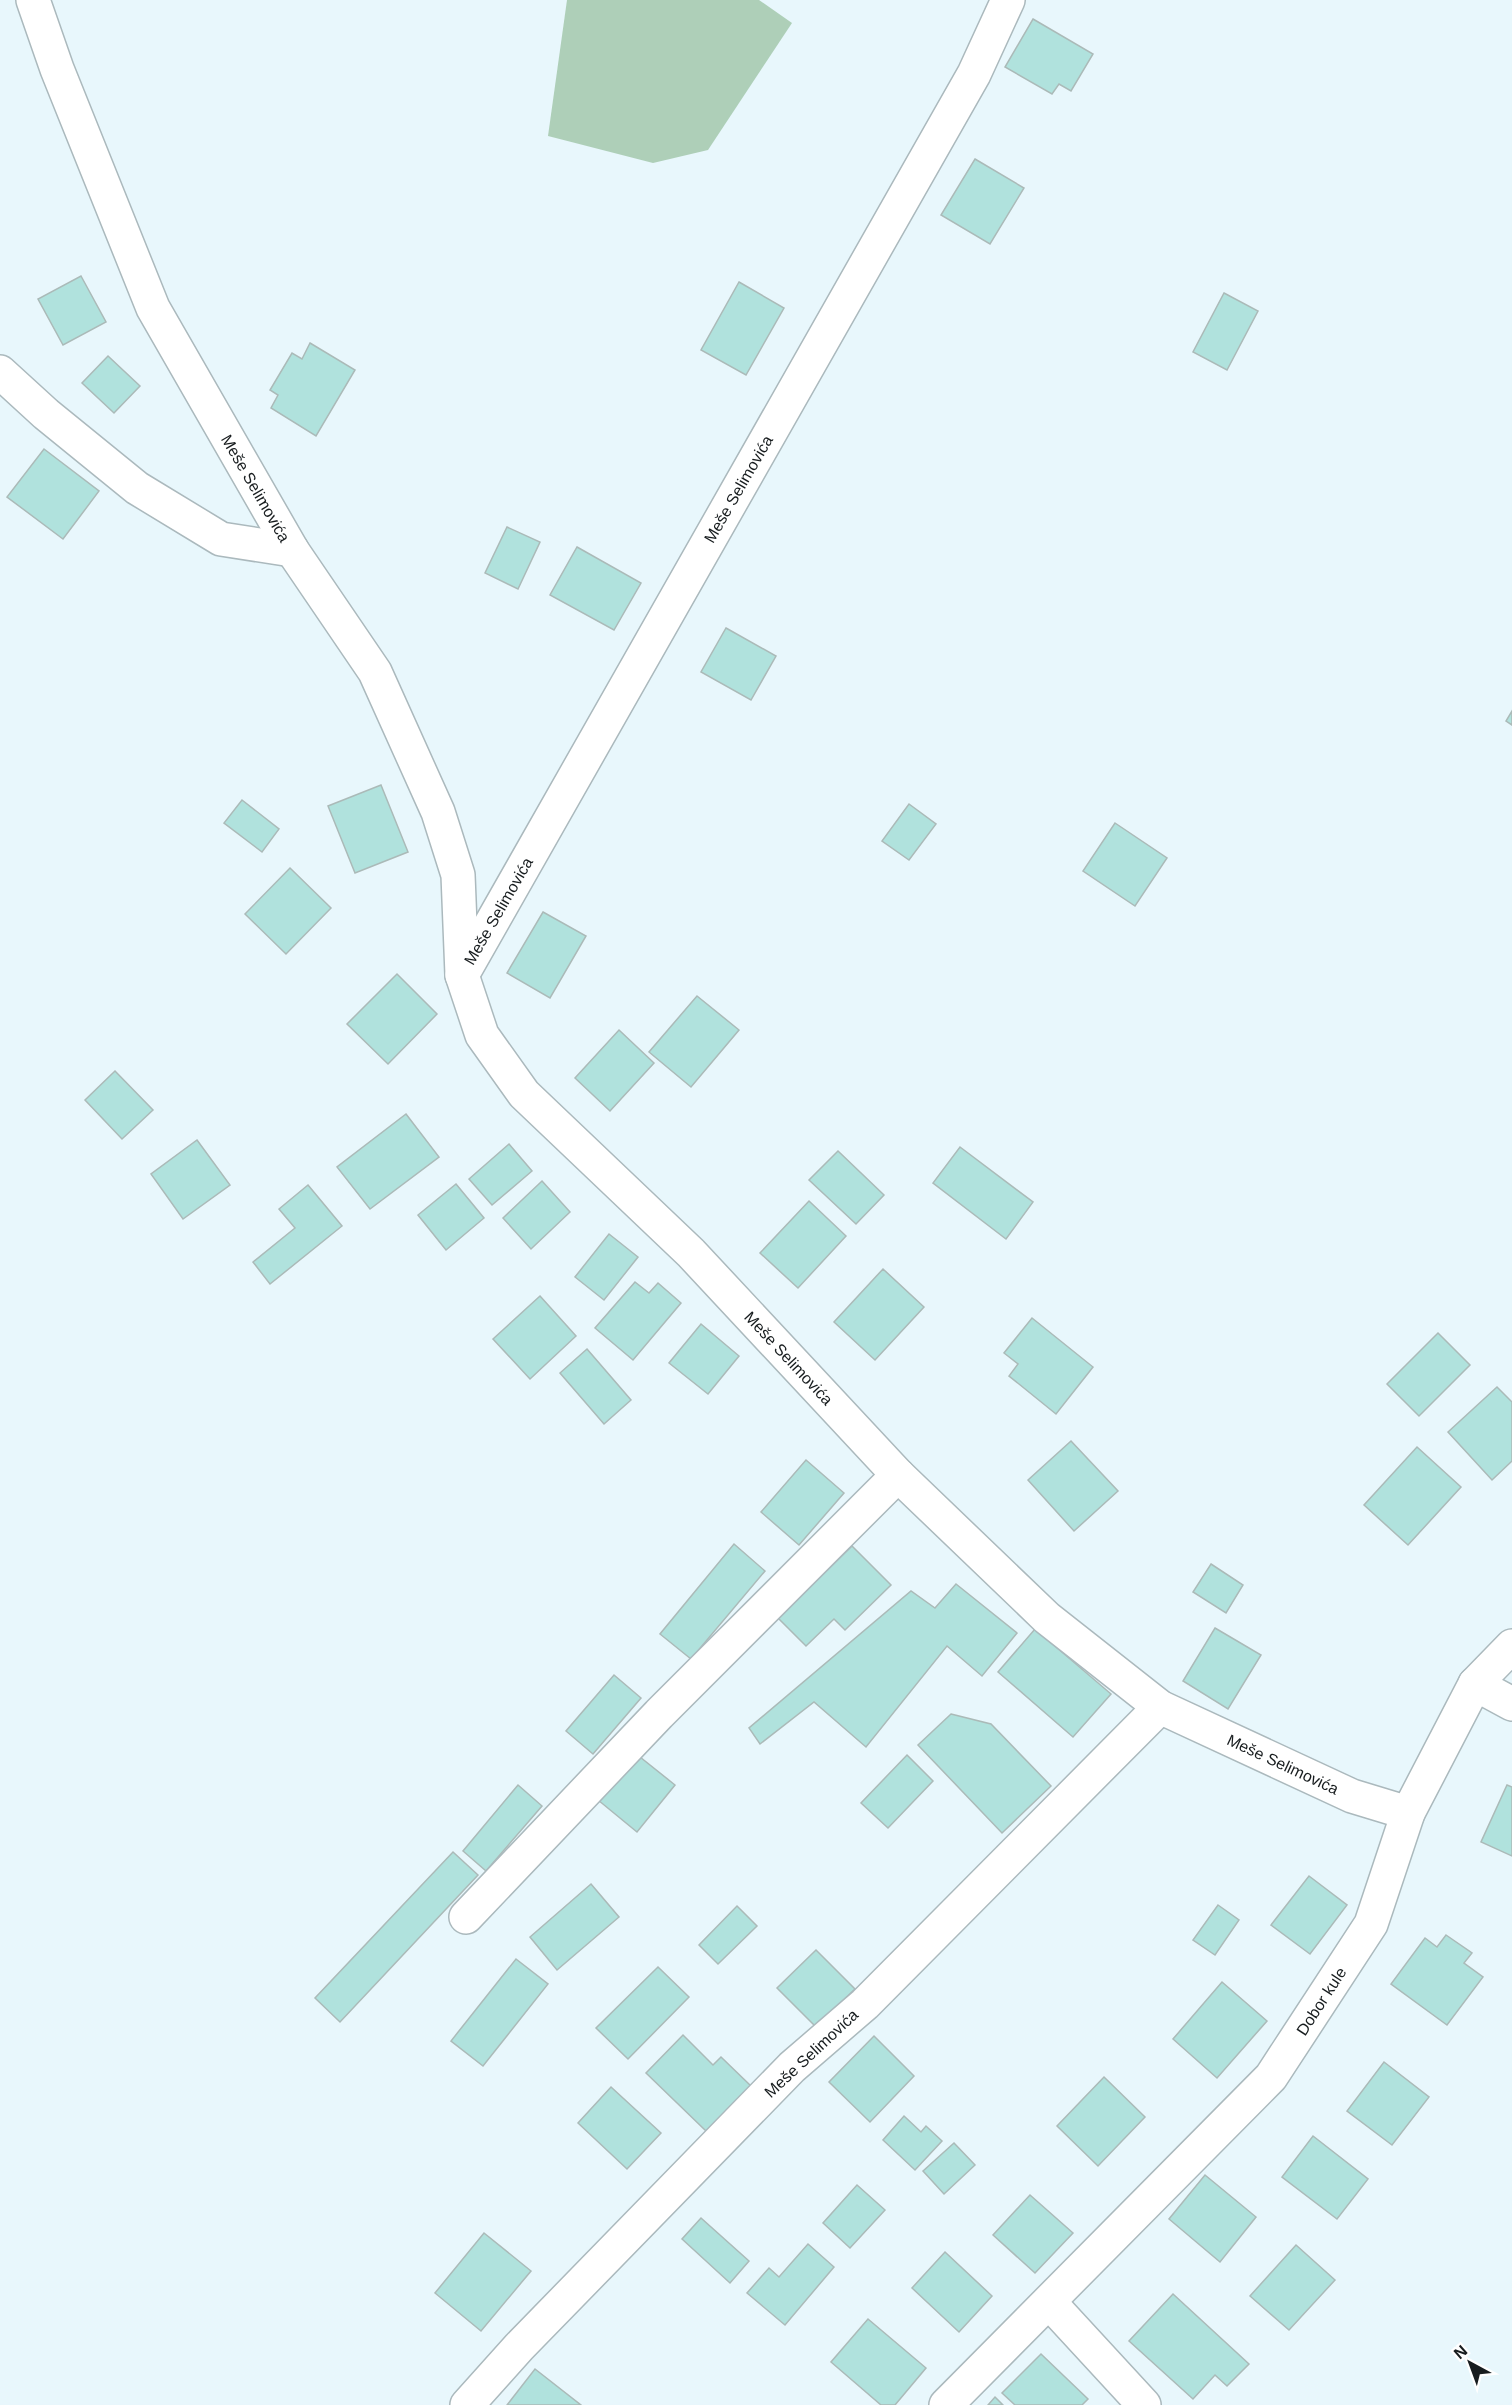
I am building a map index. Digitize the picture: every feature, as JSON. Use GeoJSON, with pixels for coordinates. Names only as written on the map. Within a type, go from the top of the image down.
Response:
{"type":"FeatureCollection","features":[{"type":"Feature","properties":{"kind":"street","name":"Meše Selimovića"},"geometry":{"type":"LineString","coordinates":[[33,0],[57,69],[153,308],[292,550],[375,672],[438,812],[458,875],[462,975],[482,1035],[524,1094],[691,1253],[898,1475],[1047,1618],[1160,1707],[1352,1796],[1408,1813]]}},
{"type":"Feature","properties":{"kind":"street","name":"Meše Selimovića"},"geometry":{"type":"LineString","coordinates":[[462,975],[974,74],[1008,0]]}},
{"type":"Feature","properties":{"kind":"street"},"geometry":{"type":"LineString","coordinates":[[0,372],[46,414],[137,488],[221,540],[292,550]]}},
{"type":"Feature","properties":{"kind":"street"},"geometry":{"type":"LineString","coordinates":[[466,1917],[659,1714],[898,1475]]}},
{"type":"Feature","properties":{"kind":"street","name":"Dobor kule"},"geometry":{"type":"LineString","coordinates":[[946,2405],[1050,2303],[1271,2077],[1371,1923],[1408,1813],[1476,1684],[1512,1646]]}},
{"type":"Feature","properties":{"kind":"street"},"geometry":{"type":"LineString","coordinates":[[1476,1684],[1512,1704]]}},
{"type":"Feature","properties":{"kind":"street","name":"Meše Selimovića"},"geometry":{"type":"LineString","coordinates":[[467,2405],[519,2347],[792,2067],[865,2004],[1160,1707]]}},
{"type":"Feature","properties":{"kind":"street"},"geometry":{"type":"LineString","coordinates":[[1050,2303],[1144,2405]]}},
{"type":"Feature","properties":{"kind":"green space"},"geometry":{"type":"Polygon","coordinates":[[[567,0],[759,0],[792,23],[708,150],[653,163],[548,136],[567,0]]]}},
{"type":"Feature","properties":{"kind":"building"},"geometry":{"type":"Polygon","coordinates":[[[1033,19],[1093,54],[1071,91],[1059,84],[1052,94],[1005,67],[1033,19]]]}},
{"type":"Feature","properties":{"kind":"building"},"geometry":{"type":"Polygon","coordinates":[[[975,159],[1024,188],[990,244],[941,215],[975,159]]]}},
{"type":"Feature","properties":{"kind":"building"},"geometry":{"type":"Polygon","coordinates":[[[81,276],[106,322],[63,345],[38,299],[81,276]]]}},
{"type":"Feature","properties":{"kind":"building"},"geometry":{"type":"Polygon","coordinates":[[[739,282],[784,308],[746,375],[701,350],[739,282]]]}},
{"type":"Feature","properties":{"kind":"building"},"geometry":{"type":"Polygon","coordinates":[[[1224,293],[1258,311],[1227,370],[1193,352],[1224,293]]]}},
{"type":"Feature","properties":{"kind":"building"},"geometry":{"type":"Polygon","coordinates":[[[310,343],[355,370],[316,436],[271,408],[278,395],[270,390],[292,353],[302,359],[310,343]]]}},
{"type":"Feature","properties":{"kind":"building"},"geometry":{"type":"Polygon","coordinates":[[[108,356],[140,386],[114,413],[82,383],[108,356]]]}},
{"type":"Feature","properties":{"kind":"building"},"geometry":{"type":"Polygon","coordinates":[[[44,449],[99,491],[63,539],[7,497],[44,449]]]}},
{"type":"Feature","properties":{"kind":"building"},"geometry":{"type":"Polygon","coordinates":[[[507,527],[540,542],[518,589],[485,573],[507,527]]]}},
{"type":"Feature","properties":{"kind":"building"},"geometry":{"type":"Polygon","coordinates":[[[577,547],[641,583],[614,630],[550,595],[577,547]]]}},
{"type":"Feature","properties":{"kind":"building"},"geometry":{"type":"Polygon","coordinates":[[[726,628],[776,656],[751,700],[701,672],[726,628]]]}},
{"type":"Feature","properties":{"kind":"building"},"geometry":{"type":"Polygon","coordinates":[[[1512,711],[1512,725],[1506,721],[1512,711]]]}},
{"type":"Feature","properties":{"kind":"building"},"geometry":{"type":"Polygon","coordinates":[[[381,785],[408,852],[355,873],[328,806],[381,785]]]}},
{"type":"Feature","properties":{"kind":"building"},"geometry":{"type":"Polygon","coordinates":[[[242,800],[279,829],[262,852],[224,823],[242,800]]]}},
{"type":"Feature","properties":{"kind":"building"},"geometry":{"type":"Polygon","coordinates":[[[909,804],[936,824],[909,860],[882,841],[909,804]]]}},
{"type":"Feature","properties":{"kind":"building"},"geometry":{"type":"Polygon","coordinates":[[[1115,823],[1167,858],[1135,906],[1083,871],[1115,823]]]}},
{"type":"Feature","properties":{"kind":"building"},"geometry":{"type":"Polygon","coordinates":[[[290,868],[331,908],[286,954],[245,914],[290,868]]]}},
{"type":"Feature","properties":{"kind":"building"},"geometry":{"type":"Polygon","coordinates":[[[543,912],[586,936],[550,998],[507,973],[543,912]]]}},
{"type":"Feature","properties":{"kind":"building"},"geometry":{"type":"Polygon","coordinates":[[[397,974],[437,1014],[388,1064],[347,1024],[397,974]]]}},
{"type":"Feature","properties":{"kind":"building"},"geometry":{"type":"Polygon","coordinates":[[[697,996],[739,1030],[691,1087],[649,1052],[697,996]]]}},
{"type":"Feature","properties":{"kind":"building"},"geometry":{"type":"Polygon","coordinates":[[[619,1030],[654,1063],[610,1111],[575,1078],[619,1030]]]}},
{"type":"Feature","properties":{"kind":"building"},"geometry":{"type":"Polygon","coordinates":[[[115,1071],[153,1110],[122,1139],[85,1100],[115,1071]]]}},
{"type":"Feature","properties":{"kind":"building"},"geometry":{"type":"Polygon","coordinates":[[[406,1114],[439,1157],[370,1209],[337,1167],[406,1114]]]}},
{"type":"Feature","properties":{"kind":"building"},"geometry":{"type":"Polygon","coordinates":[[[197,1140],[230,1185],[183,1219],[151,1174],[197,1140]]]}},
{"type":"Feature","properties":{"kind":"building"},"geometry":{"type":"Polygon","coordinates":[[[509,1144],[532,1171],[492,1205],[469,1179],[509,1144]]]}},
{"type":"Feature","properties":{"kind":"building"},"geometry":{"type":"Polygon","coordinates":[[[960,1147],[1033,1202],[1006,1239],[933,1183],[960,1147]]]}},
{"type":"Feature","properties":{"kind":"building"},"geometry":{"type":"Polygon","coordinates":[[[838,1151],[884,1195],[856,1224],[809,1180],[838,1151]]]}},
{"type":"Feature","properties":{"kind":"building"},"geometry":{"type":"Polygon","coordinates":[[[542,1181],[570,1212],[531,1249],[503,1218],[542,1181]]]}},
{"type":"Feature","properties":{"kind":"building"},"geometry":{"type":"Polygon","coordinates":[[[456,1184],[484,1218],[446,1250],[418,1215],[456,1184]]]}},
{"type":"Feature","properties":{"kind":"building"},"geometry":{"type":"Polygon","coordinates":[[[308,1185],[342,1226],[270,1284],[253,1262],[295,1228],[279,1209],[308,1185]]]}},
{"type":"Feature","properties":{"kind":"building"},"geometry":{"type":"Polygon","coordinates":[[[809,1201],[846,1236],[798,1288],[760,1253],[809,1201]]]}},
{"type":"Feature","properties":{"kind":"building"},"geometry":{"type":"Polygon","coordinates":[[[609,1234],[638,1257],[604,1300],[575,1277],[609,1234]]]}},
{"type":"Feature","properties":{"kind":"building"},"geometry":{"type":"Polygon","coordinates":[[[883,1269],[924,1307],[875,1360],[834,1322],[883,1269]]]}},
{"type":"Feature","properties":{"kind":"building"},"geometry":{"type":"Polygon","coordinates":[[[635,1282],[649,1293],[658,1283],[681,1303],[633,1360],[595,1328],[635,1282]]]}},
{"type":"Feature","properties":{"kind":"building"},"geometry":{"type":"Polygon","coordinates":[[[540,1296],[576,1336],[530,1379],[493,1339],[540,1296]]]}},
{"type":"Feature","properties":{"kind":"building"},"geometry":{"type":"Polygon","coordinates":[[[1032,1318],[1093,1367],[1056,1414],[1009,1376],[1018,1364],[1004,1353],[1032,1318]]]}},
{"type":"Feature","properties":{"kind":"building"},"geometry":{"type":"Polygon","coordinates":[[[701,1324],[739,1356],[708,1394],[669,1363],[701,1324]]]}},
{"type":"Feature","properties":{"kind":"building"},"geometry":{"type":"Polygon","coordinates":[[[1438,1333],[1470,1365],[1419,1416],[1387,1384],[1438,1333]]]}},
{"type":"Feature","properties":{"kind":"building"},"geometry":{"type":"Polygon","coordinates":[[[587,1349],[631,1400],[604,1424],[560,1373],[587,1349]]]}},
{"type":"Feature","properties":{"kind":"building"},"geometry":{"type":"Polygon","coordinates":[[[1497,1387],[1512,1402],[1512,1461],[1492,1480],[1448,1432],[1497,1387]]]}},
{"type":"Feature","properties":{"kind":"building"},"geometry":{"type":"Polygon","coordinates":[[[1071,1441],[1118,1491],[1074,1531],[1028,1480],[1071,1441]]]}},
{"type":"Feature","properties":{"kind":"building"},"geometry":{"type":"Polygon","coordinates":[[[1417,1447],[1461,1487],[1408,1545],[1364,1505],[1417,1447]]]}},
{"type":"Feature","properties":{"kind":"building"},"geometry":{"type":"Polygon","coordinates":[[[806,1460],[844,1493],[799,1545],[761,1512],[806,1460]]]}},
{"type":"Feature","properties":{"kind":"building"},"geometry":{"type":"Polygon","coordinates":[[[734,1544],[765,1571],[691,1659],[660,1634],[734,1544]]]}},
{"type":"Feature","properties":{"kind":"building"},"geometry":{"type":"Polygon","coordinates":[[[852,1546],[891,1585],[845,1630],[834,1619],[806,1646],[778,1618],[852,1546]]]}},
{"type":"Feature","properties":{"kind":"building"},"geometry":{"type":"Polygon","coordinates":[[[1211,1564],[1243,1585],[1226,1613],[1193,1592],[1211,1564]]]}},
{"type":"Feature","properties":{"kind":"building"},"geometry":{"type":"Polygon","coordinates":[[[956,1584],[1017,1633],[982,1676],[947,1646],[866,1747],[814,1702],[760,1744],[749,1728],[911,1591],[935,1608],[956,1584]]]}},
{"type":"Feature","properties":{"kind":"building"},"geometry":{"type":"Polygon","coordinates":[[[1215,1628],[1261,1655],[1228,1709],[1183,1681],[1215,1628]]]}},
{"type":"Feature","properties":{"kind":"building"},"geometry":{"type":"Polygon","coordinates":[[[1035,1629],[1111,1694],[1073,1737],[998,1672],[1035,1629]]]}},
{"type":"Feature","properties":{"kind":"building"},"geometry":{"type":"Polygon","coordinates":[[[614,1675],[641,1698],[593,1754],[566,1731],[614,1675]]]}},
{"type":"Feature","properties":{"kind":"building"},"geometry":{"type":"Polygon","coordinates":[[[951,1714],[991,1724],[1051,1786],[1002,1833],[918,1745],[951,1714]]]}},
{"type":"Feature","properties":{"kind":"building"},"geometry":{"type":"Polygon","coordinates":[[[635,1753],[675,1785],[637,1832],[598,1800],[635,1753]]]}},
{"type":"Feature","properties":{"kind":"building"},"geometry":{"type":"Polygon","coordinates":[[[907,1755],[933,1781],[888,1828],[861,1803],[907,1755]]]}},
{"type":"Feature","properties":{"kind":"building"},"geometry":{"type":"Polygon","coordinates":[[[518,1785],[542,1806],[486,1871],[463,1851],[518,1785]]]}},
{"type":"Feature","properties":{"kind":"building"},"geometry":{"type":"Polygon","coordinates":[[[1507,1785],[1512,1787],[1512,1856],[1481,1842],[1507,1785]]]}},
{"type":"Feature","properties":{"kind":"building"},"geometry":{"type":"Polygon","coordinates":[[[453,1852],[478,1875],[340,2022],[315,1998],[453,1852]]]}},
{"type":"Feature","properties":{"kind":"building"},"geometry":{"type":"Polygon","coordinates":[[[1309,1876],[1347,1905],[1310,1954],[1271,1925],[1309,1876]]]}},
{"type":"Feature","properties":{"kind":"building"},"geometry":{"type":"Polygon","coordinates":[[[591,1884],[619,1917],[557,1970],[530,1937],[591,1884]]]}},
{"type":"Feature","properties":{"kind":"building"},"geometry":{"type":"Polygon","coordinates":[[[1218,1905],[1239,1920],[1215,1955],[1193,1940],[1218,1905]]]}},
{"type":"Feature","properties":{"kind":"building"},"geometry":{"type":"Polygon","coordinates":[[[737,1906],[757,1926],[718,1964],[699,1945],[737,1906]]]}},
{"type":"Feature","properties":{"kind":"building"},"geometry":{"type":"Polygon","coordinates":[[[1446,1935],[1472,1953],[1464,1963],[1483,1977],[1447,2025],[1391,1984],[1425,1938],[1437,1947],[1446,1935]]]}},
{"type":"Feature","properties":{"kind":"building"},"geometry":{"type":"Polygon","coordinates":[[[816,1950],[855,1989],[816,2027],[777,1988],[816,1950]]]}},
{"type":"Feature","properties":{"kind":"building"},"geometry":{"type":"Polygon","coordinates":[[[516,1959],[548,1984],[483,2066],[451,2041],[516,1959]]]}},
{"type":"Feature","properties":{"kind":"building"},"geometry":{"type":"Polygon","coordinates":[[[658,1967],[689,1997],[628,2059],[596,2028],[658,1967]]]}},
{"type":"Feature","properties":{"kind":"building"},"geometry":{"type":"Polygon","coordinates":[[[1222,1982],[1267,2021],[1217,2078],[1173,2039],[1222,1982]]]}},
{"type":"Feature","properties":{"kind":"building"},"geometry":{"type":"Polygon","coordinates":[[[683,2035],[713,2065],[721,2057],[751,2086],[706,2131],[646,2073],[683,2035]]]}},
{"type":"Feature","properties":{"kind":"building"},"geometry":{"type":"Polygon","coordinates":[[[874,2036],[914,2076],[870,2122],[829,2082],[874,2036]]]}},
{"type":"Feature","properties":{"kind":"building"},"geometry":{"type":"Polygon","coordinates":[[[1384,2062],[1429,2097],[1392,2145],[1347,2111],[1384,2062]]]}},
{"type":"Feature","properties":{"kind":"building"},"geometry":{"type":"Polygon","coordinates":[[[1104,2077],[1145,2117],[1098,2166],[1057,2126],[1104,2077]]]}},
{"type":"Feature","properties":{"kind":"building"},"geometry":{"type":"Polygon","coordinates":[[[611,2087],[661,2133],[627,2169],[578,2123],[611,2087]]]}},
{"type":"Feature","properties":{"kind":"building"},"geometry":{"type":"Polygon","coordinates":[[[904,2116],[921,2132],[926,2126],[942,2141],[915,2170],[883,2140],[904,2116]]]}},
{"type":"Feature","properties":{"kind":"building"},"geometry":{"type":"Polygon","coordinates":[[[1313,2136],[1368,2179],[1337,2219],[1282,2177],[1313,2136]]]}},
{"type":"Feature","properties":{"kind":"building"},"geometry":{"type":"Polygon","coordinates":[[[954,2143],[975,2165],[944,2194],[923,2171],[954,2143]]]}},
{"type":"Feature","properties":{"kind":"building"},"geometry":{"type":"Polygon","coordinates":[[[1205,2175],[1256,2217],[1220,2262],[1169,2219],[1205,2175]]]}},
{"type":"Feature","properties":{"kind":"building"},"geometry":{"type":"Polygon","coordinates":[[[857,2185],[885,2210],[850,2248],[823,2223],[857,2185]]]}},
{"type":"Feature","properties":{"kind":"building"},"geometry":{"type":"Polygon","coordinates":[[[1030,2195],[1073,2233],[1035,2273],[993,2235],[1030,2195]]]}},
{"type":"Feature","properties":{"kind":"building"},"geometry":{"type":"Polygon","coordinates":[[[701,2218],[749,2261],[730,2283],[682,2239],[701,2218]]]}},
{"type":"Feature","properties":{"kind":"building"},"geometry":{"type":"Polygon","coordinates":[[[484,2233],[531,2271],[481,2331],[435,2293],[484,2233]]]}},
{"type":"Feature","properties":{"kind":"building"},"geometry":{"type":"Polygon","coordinates":[[[808,2244],[834,2267],[785,2325],[747,2293],[769,2268],[779,2277],[808,2244]]]}},
{"type":"Feature","properties":{"kind":"building"},"geometry":{"type":"Polygon","coordinates":[[[1296,2245],[1335,2280],[1289,2330],[1250,2296],[1296,2245]]]}},
{"type":"Feature","properties":{"kind":"building"},"geometry":{"type":"Polygon","coordinates":[[[945,2252],[992,2296],[959,2332],[912,2288],[945,2252]]]}},
{"type":"Feature","properties":{"kind":"building"},"geometry":{"type":"Polygon","coordinates":[[[1173,2294],[1249,2364],[1227,2386],[1215,2375],[1193,2399],[1129,2341],[1173,2294]]]}},
{"type":"Feature","properties":{"kind":"building"},"geometry":{"type":"Polygon","coordinates":[[[868,2319],[926,2368],[895,2405],[881,2405],[831,2362],[868,2319]]]}},
{"type":"Feature","properties":{"kind":"building"},"geometry":{"type":"Polygon","coordinates":[[[1041,2354],[1088,2399],[1082,2405],[1015,2405],[1002,2393],[1041,2354]]]}},
{"type":"Feature","properties":{"kind":"building"},"geometry":{"type":"Polygon","coordinates":[[[535,2369],[581,2405],[507,2405],[535,2369]]]}},
{"type":"Feature","properties":{"kind":"building"},"geometry":{"type":"Polygon","coordinates":[[[995,2397],[1003,2405],[988,2405],[995,2397]]]}}]}
